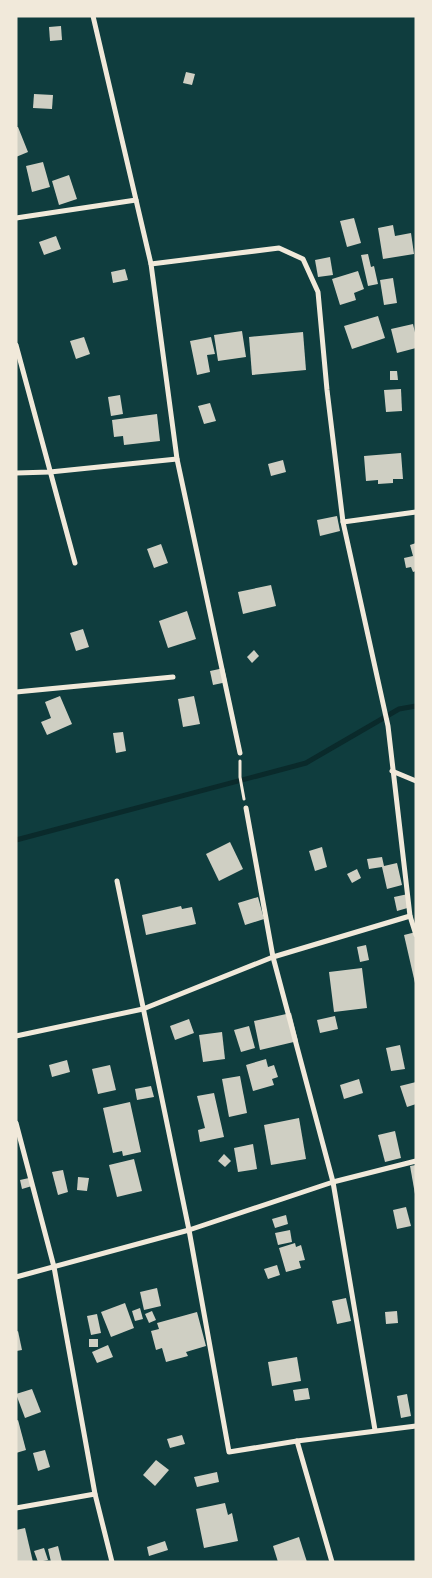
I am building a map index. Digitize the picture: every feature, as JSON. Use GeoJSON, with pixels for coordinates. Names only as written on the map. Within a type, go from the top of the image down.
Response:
{"type":"FeatureCollection","features":[{"type":"Feature","properties":{"kind":"street"},"geometry":{"type":"LineString","coordinates":[[93,16],[151,264],[177,459],[240,753]]}},
{"type":"Feature","properties":{"kind":"street"},"geometry":{"type":"LineString","coordinates":[[16,218],[136,200]]}},
{"type":"Feature","properties":{"kind":"street"},"geometry":{"type":"LineString","coordinates":[[151,264],[279,248],[303,259],[318,292],[327,390],[343,522],[388,726],[410,916],[416,935]]}},
{"type":"Feature","properties":{"kind":"street"},"geometry":{"type":"LineString","coordinates":[[16,345],[75,563]]}},
{"type":"Feature","properties":{"kind":"street"},"geometry":{"type":"LineString","coordinates":[[16,473],[50,472],[177,459]]}},
{"type":"Feature","properties":{"kind":"street"},"geometry":{"type":"LineString","coordinates":[[343,522],[416,512]]}},
{"type":"Feature","properties":{"kind":"street"},"geometry":{"type":"LineString","coordinates":[[16,692],[173,677]]}},
{"type":"Feature","properties":{"kind":"street"},"geometry":{"type":"LineString","coordinates":[[392,771],[416,782]]}},
{"type":"Feature","properties":{"kind":"street"},"geometry":{"type":"LineString","coordinates":[[246,808],[273,957],[333,1182],[375,1430]]}},
{"type":"Feature","properties":{"kind":"street"},"geometry":{"type":"LineString","coordinates":[[116,881],[189,1230],[229,1452],[375,1430],[416,1426]]}},
{"type":"Feature","properties":{"kind":"street"},"geometry":{"type":"LineString","coordinates":[[16,1036],[144,1010],[273,957],[410,916]]}},
{"type":"Feature","properties":{"kind":"street"},"geometry":{"type":"LineString","coordinates":[[16,1123],[54,1267],[95,1494],[112,1562]]}},
{"type":"Feature","properties":{"kind":"street"},"geometry":{"type":"LineString","coordinates":[[16,1277],[189,1230],[333,1182],[416,1161]]}},
{"type":"Feature","properties":{"kind":"street"},"geometry":{"type":"LineString","coordinates":[[297,1441],[332,1562]]}},
{"type":"Feature","properties":{"kind":"street"},"geometry":{"type":"LineString","coordinates":[[16,1508],[95,1494]]}},
{"type":"Feature","properties":{"kind":"path"},"geometry":{"type":"LineString","coordinates":[[240,777],[242,790]]}},
{"type":"Feature","properties":{"kind":"building"},"geometry":{"type":"Polygon","coordinates":[[[61,26],[62,40],[50,41],[49,27],[61,26]]]}},
{"type":"Feature","properties":{"kind":"building"},"geometry":{"type":"Polygon","coordinates":[[[186,72],[195,74],[192,85],[183,83],[186,72]]]}},
{"type":"Feature","properties":{"kind":"building"},"geometry":{"type":"Polygon","coordinates":[[[34,94],[53,95],[52,109],[33,108],[34,94]]]}},
{"type":"Feature","properties":{"kind":"building"},"geometry":{"type":"Polygon","coordinates":[[[16,127],[18,127],[28,152],[16,157],[16,127]]]}},
{"type":"Feature","properties":{"kind":"building"},"geometry":{"type":"Polygon","coordinates":[[[43,162],[50,187],[32,192],[26,166],[43,162]]]}},
{"type":"Feature","properties":{"kind":"building"},"geometry":{"type":"Polygon","coordinates":[[[69,175],[77,199],[59,205],[52,181],[69,175]]]}},
{"type":"Feature","properties":{"kind":"building"},"geometry":{"type":"Polygon","coordinates":[[[354,218],[361,243],[347,247],[340,221],[354,218]]]}},
{"type":"Feature","properties":{"kind":"building"},"geometry":{"type":"Polygon","coordinates":[[[393,225],[395,236],[411,233],[414,254],[383,259],[378,228],[393,225]]]}},
{"type":"Feature","properties":{"kind":"building"},"geometry":{"type":"Polygon","coordinates":[[[56,236],[61,249],[44,255],[39,242],[56,236]]]}},
{"type":"Feature","properties":{"kind":"building"},"geometry":{"type":"Polygon","coordinates":[[[368,254],[371,267],[374,266],[378,284],[368,286],[361,255],[368,254]]]}},
{"type":"Feature","properties":{"kind":"building"},"geometry":{"type":"Polygon","coordinates":[[[330,257],[333,275],[318,277],[315,260],[330,257]]]}},
{"type":"Feature","properties":{"kind":"building"},"geometry":{"type":"Polygon","coordinates":[[[125,269],[128,280],[113,283],[111,272],[125,269]]]}},
{"type":"Feature","properties":{"kind":"building"},"geometry":{"type":"Polygon","coordinates":[[[358,271],[364,289],[354,293],[356,300],[340,305],[332,279],[358,271]]]}},
{"type":"Feature","properties":{"kind":"building"},"geometry":{"type":"Polygon","coordinates":[[[393,278],[397,303],[384,305],[380,280],[393,278]]]}},
{"type":"Feature","properties":{"kind":"building"},"geometry":{"type":"Polygon","coordinates":[[[378,316],[385,338],[352,349],[344,326],[378,316]]]}},
{"type":"Feature","properties":{"kind":"building"},"geometry":{"type":"Polygon","coordinates":[[[413,324],[416,348],[397,353],[391,329],[413,324]]]}},
{"type":"Feature","properties":{"kind":"building"},"geometry":{"type":"Polygon","coordinates":[[[242,331],[246,357],[218,361],[214,335],[242,331]]]}},
{"type":"Feature","properties":{"kind":"building"},"geometry":{"type":"Polygon","coordinates":[[[303,332],[306,370],[252,375],[249,337],[303,332]]]}},
{"type":"Feature","properties":{"kind":"building"},"geometry":{"type":"Polygon","coordinates":[[[84,337],[90,354],[76,359],[70,341],[84,337]]]}},
{"type":"Feature","properties":{"kind":"building"},"geometry":{"type":"Polygon","coordinates":[[[211,337],[215,354],[207,355],[210,372],[197,375],[190,341],[211,337]]]}},
{"type":"Feature","properties":{"kind":"building"},"geometry":{"type":"Polygon","coordinates":[[[390,371],[397,371],[398,380],[390,380],[390,371]]]}},
{"type":"Feature","properties":{"kind":"building"},"geometry":{"type":"Polygon","coordinates":[[[401,389],[402,411],[386,412],[384,390],[401,389]]]}},
{"type":"Feature","properties":{"kind":"building"},"geometry":{"type":"Polygon","coordinates":[[[120,395],[123,414],[111,416],[108,397],[120,395]]]}},
{"type":"Feature","properties":{"kind":"building"},"geometry":{"type":"Polygon","coordinates":[[[210,403],[216,421],[204,424],[198,406],[210,403]]]}},
{"type":"Feature","properties":{"kind":"building"},"geometry":{"type":"Polygon","coordinates":[[[157,414],[160,441],[124,445],[123,436],[114,437],[112,420],[157,414]]]}},
{"type":"Feature","properties":{"kind":"building"},"geometry":{"type":"Polygon","coordinates":[[[401,453],[403,479],[393,479],[393,483],[378,484],[378,480],[366,481],[364,456],[401,453]]]}},
{"type":"Feature","properties":{"kind":"building"},"geometry":{"type":"Polygon","coordinates":[[[283,460],[286,472],[271,476],[268,464],[283,460]]]}},
{"type":"Feature","properties":{"kind":"building"},"geometry":{"type":"Polygon","coordinates":[[[337,516],[340,531],[320,536],[317,520],[337,516]]]}},
{"type":"Feature","properties":{"kind":"building"},"geometry":{"type":"Polygon","coordinates":[[[416,543],[416,571],[413,572],[411,567],[406,568],[404,558],[413,556],[410,545],[416,543]]]}},
{"type":"Feature","properties":{"kind":"building"},"geometry":{"type":"Polygon","coordinates":[[[161,544],[168,563],[154,568],[147,549],[161,544]]]}},
{"type":"Feature","properties":{"kind":"building"},"geometry":{"type":"Polygon","coordinates":[[[271,585],[276,606],[243,614],[238,592],[271,585]]]}},
{"type":"Feature","properties":{"kind":"building"},"geometry":{"type":"Polygon","coordinates":[[[187,611],[196,639],[168,648],[159,621],[187,611]]]}},
{"type":"Feature","properties":{"kind":"building"},"geometry":{"type":"Polygon","coordinates":[[[83,629],[89,647],[76,651],[70,633],[83,629]]]}},
{"type":"Feature","properties":{"kind":"building"},"geometry":{"type":"Polygon","coordinates":[[[254,650],[259,656],[252,663],[247,657],[254,650]]]}},
{"type":"Feature","properties":{"kind":"building"},"geometry":{"type":"Polygon","coordinates":[[[224,668],[227,682],[213,685],[210,671],[224,668]]]}},
{"type":"Feature","properties":{"kind":"building"},"geometry":{"type":"Polygon","coordinates":[[[60,696],[72,724],[47,735],[41,722],[51,718],[45,702],[60,696]]]}},
{"type":"Feature","properties":{"kind":"building"},"geometry":{"type":"Polygon","coordinates":[[[194,696],[200,724],[183,727],[178,699],[194,696]]]}},
{"type":"Feature","properties":{"kind":"building"},"geometry":{"type":"Polygon","coordinates":[[[123,732],[126,751],[116,753],[113,733],[123,732]]]}},
{"type":"Feature","properties":{"kind":"building"},"geometry":{"type":"Polygon","coordinates":[[[230,842],[243,869],[219,881],[206,854],[230,842]]]}},
{"type":"Feature","properties":{"kind":"building"},"geometry":{"type":"Polygon","coordinates":[[[322,847],[327,867],[315,871],[309,851],[322,847]]]}},
{"type":"Feature","properties":{"kind":"building"},"geometry":{"type":"Polygon","coordinates":[[[382,857],[384,866],[397,863],[402,885],[387,889],[382,867],[369,869],[367,859],[382,857]]]}},
{"type":"Feature","properties":{"kind":"building"},"geometry":{"type":"Polygon","coordinates":[[[357,869],[361,878],[352,883],[347,874],[357,869]]]}},
{"type":"Feature","properties":{"kind":"building"},"geometry":{"type":"Polygon","coordinates":[[[408,894],[411,907],[397,911],[394,897],[408,894]]]}},
{"type":"Feature","properties":{"kind":"building"},"geometry":{"type":"Polygon","coordinates":[[[258,897],[264,919],[245,925],[238,903],[258,897]]]}},
{"type":"Feature","properties":{"kind":"building"},"geometry":{"type":"Polygon","coordinates":[[[181,906],[182,909],[192,907],[196,924],[146,935],[142,915],[181,906]]]}},
{"type":"Feature","properties":{"kind":"building"},"geometry":{"type":"Polygon","coordinates":[[[416,932],[416,983],[415,983],[404,935],[416,932]]]}},
{"type":"Feature","properties":{"kind":"building"},"geometry":{"type":"Polygon","coordinates":[[[366,945],[369,960],[360,962],[357,947],[366,945]]]}},
{"type":"Feature","properties":{"kind":"building"},"geometry":{"type":"Polygon","coordinates":[[[362,968],[367,1008],[334,1012],[329,972],[362,968]]]}},
{"type":"Feature","properties":{"kind":"building"},"geometry":{"type":"Polygon","coordinates":[[[291,1013],[298,1041],[260,1050],[254,1021],[291,1013]]]}},
{"type":"Feature","properties":{"kind":"building"},"geometry":{"type":"Polygon","coordinates":[[[335,1016],[338,1029],[320,1033],[317,1020],[335,1016]]]}},
{"type":"Feature","properties":{"kind":"building"},"geometry":{"type":"Polygon","coordinates":[[[189,1019],[194,1033],[175,1040],[170,1026],[189,1019]]]}},
{"type":"Feature","properties":{"kind":"building"},"geometry":{"type":"Polygon","coordinates":[[[249,1026],[255,1048],[241,1052],[234,1030],[249,1026]]]}},
{"type":"Feature","properties":{"kind":"building"},"geometry":{"type":"Polygon","coordinates":[[[222,1032],[225,1059],[203,1062],[199,1035],[222,1032]]]}},
{"type":"Feature","properties":{"kind":"building"},"geometry":{"type":"Polygon","coordinates":[[[400,1045],[405,1069],[391,1071],[386,1048],[400,1045]]]}},
{"type":"Feature","properties":{"kind":"building"},"geometry":{"type":"Polygon","coordinates":[[[266,1059],[268,1067],[274,1065],[278,1077],[272,1079],[274,1085],[253,1091],[246,1065],[266,1059]]]}},
{"type":"Feature","properties":{"kind":"building"},"geometry":{"type":"Polygon","coordinates":[[[67,1060],[70,1072],[52,1077],[49,1065],[67,1060]]]}},
{"type":"Feature","properties":{"kind":"building"},"geometry":{"type":"Polygon","coordinates":[[[110,1065],[116,1090],[98,1094],[92,1069],[110,1065]]]}},
{"type":"Feature","properties":{"kind":"building"},"geometry":{"type":"Polygon","coordinates":[[[240,1076],[247,1113],[229,1117],[222,1079],[240,1076]]]}},
{"type":"Feature","properties":{"kind":"building"},"geometry":{"type":"Polygon","coordinates":[[[359,1079],[363,1093],[344,1099],[340,1085],[359,1079]]]}},
{"type":"Feature","properties":{"kind":"building"},"geometry":{"type":"Polygon","coordinates":[[[416,1082],[416,1104],[407,1107],[400,1086],[416,1082]]]}},
{"type":"Feature","properties":{"kind":"building"},"geometry":{"type":"Polygon","coordinates":[[[151,1086],[154,1097],[137,1100],[135,1089],[151,1086]]]}},
{"type":"Feature","properties":{"kind":"building"},"geometry":{"type":"Polygon","coordinates":[[[214,1093],[224,1137],[200,1142],[198,1130],[205,1128],[197,1096],[214,1093]]]}},
{"type":"Feature","properties":{"kind":"building"},"geometry":{"type":"Polygon","coordinates":[[[130,1102],[141,1152],[123,1156],[122,1151],[113,1153],[103,1108],[130,1102]]]}},
{"type":"Feature","properties":{"kind":"building"},"geometry":{"type":"Polygon","coordinates":[[[299,1118],[306,1159],[271,1165],[264,1125],[299,1118]]]}},
{"type":"Feature","properties":{"kind":"building"},"geometry":{"type":"Polygon","coordinates":[[[395,1131],[401,1158],[385,1162],[378,1135],[395,1131]]]}},
{"type":"Feature","properties":{"kind":"building"},"geometry":{"type":"Polygon","coordinates":[[[253,1144],[257,1169],[238,1172],[234,1148],[253,1144]]]}},
{"type":"Feature","properties":{"kind":"building"},"geometry":{"type":"Polygon","coordinates":[[[224,1154],[231,1161],[225,1167],[218,1161],[224,1154]]]}},
{"type":"Feature","properties":{"kind":"building"},"geometry":{"type":"Polygon","coordinates":[[[134,1159],[142,1191],[117,1197],[109,1165],[134,1159]]]}},
{"type":"Feature","properties":{"kind":"building"},"geometry":{"type":"Polygon","coordinates":[[[416,1165],[416,1194],[415,1194],[410,1166],[416,1165]]]}},
{"type":"Feature","properties":{"kind":"building"},"geometry":{"type":"Polygon","coordinates":[[[63,1170],[68,1192],[58,1195],[52,1172],[63,1170]]]}},
{"type":"Feature","properties":{"kind":"building"},"geometry":{"type":"Polygon","coordinates":[[[78,1177],[89,1178],[87,1191],[77,1190],[78,1177]]]}},
{"type":"Feature","properties":{"kind":"building"},"geometry":{"type":"Polygon","coordinates":[[[29,1178],[32,1186],[22,1189],[20,1180],[29,1178]]]}},
{"type":"Feature","properties":{"kind":"building"},"geometry":{"type":"Polygon","coordinates":[[[406,1207],[411,1226],[397,1229],[393,1210],[406,1207]]]}},
{"type":"Feature","properties":{"kind":"building"},"geometry":{"type":"Polygon","coordinates":[[[286,1215],[288,1224],[275,1228],[272,1219],[286,1215]]]}},
{"type":"Feature","properties":{"kind":"building"},"geometry":{"type":"Polygon","coordinates":[[[290,1230],[292,1242],[278,1245],[275,1233],[290,1230]]]}},
{"type":"Feature","properties":{"kind":"building"},"geometry":{"type":"Polygon","coordinates":[[[295,1243],[296,1247],[301,1245],[305,1260],[299,1261],[301,1268],[286,1272],[279,1248],[295,1243]]]}},
{"type":"Feature","properties":{"kind":"building"},"geometry":{"type":"Polygon","coordinates":[[[277,1265],[280,1275],[268,1279],[264,1269],[277,1265]]]}},
{"type":"Feature","properties":{"kind":"building"},"geometry":{"type":"Polygon","coordinates":[[[157,1288],[161,1306],[144,1310],[140,1292],[157,1288]]]}},
{"type":"Feature","properties":{"kind":"building"},"geometry":{"type":"Polygon","coordinates":[[[346,1298],[351,1321],[337,1324],[332,1301],[346,1298]]]}},
{"type":"Feature","properties":{"kind":"building"},"geometry":{"type":"Polygon","coordinates":[[[125,1303],[134,1328],[111,1337],[101,1312],[125,1303]]]}},
{"type":"Feature","properties":{"kind":"building"},"geometry":{"type":"Polygon","coordinates":[[[140,1308],[143,1319],[135,1321],[132,1311],[140,1308]]]}},
{"type":"Feature","properties":{"kind":"building"},"geometry":{"type":"Polygon","coordinates":[[[152,1311],[156,1320],[149,1323],[145,1314],[152,1311]]]}},
{"type":"Feature","properties":{"kind":"building"},"geometry":{"type":"Polygon","coordinates":[[[397,1311],[398,1323],[386,1324],[385,1312],[397,1311]]]}},
{"type":"Feature","properties":{"kind":"building"},"geometry":{"type":"Polygon","coordinates":[[[197,1312],[206,1346],[186,1352],[188,1356],[166,1362],[162,1348],[156,1350],[151,1331],[159,1329],[157,1323],[197,1312]]]}},
{"type":"Feature","properties":{"kind":"building"},"geometry":{"type":"Polygon","coordinates":[[[97,1314],[101,1333],[91,1335],[87,1316],[97,1314]]]}},
{"type":"Feature","properties":{"kind":"building"},"geometry":{"type":"Polygon","coordinates":[[[18,1331],[22,1350],[16,1351],[16,1332],[18,1331]]]}},
{"type":"Feature","properties":{"kind":"building"},"geometry":{"type":"Polygon","coordinates":[[[89,1339],[98,1339],[98,1347],[89,1347],[89,1339]]]}},
{"type":"Feature","properties":{"kind":"building"},"geometry":{"type":"Polygon","coordinates":[[[108,1345],[113,1357],[97,1363],[92,1352],[108,1345]]]}},
{"type":"Feature","properties":{"kind":"building"},"geometry":{"type":"Polygon","coordinates":[[[297,1357],[301,1381],[272,1386],[268,1362],[297,1357]]]}},
{"type":"Feature","properties":{"kind":"building"},"geometry":{"type":"Polygon","coordinates":[[[308,1388],[310,1399],[295,1401],[293,1390],[308,1388]]]}},
{"type":"Feature","properties":{"kind":"building"},"geometry":{"type":"Polygon","coordinates":[[[32,1389],[41,1412],[25,1418],[16,1394],[32,1389]]]}},
{"type":"Feature","properties":{"kind":"building"},"geometry":{"type":"Polygon","coordinates":[[[407,1394],[411,1416],[401,1418],[397,1396],[407,1394]]]}},
{"type":"Feature","properties":{"kind":"building"},"geometry":{"type":"Polygon","coordinates":[[[18,1420],[26,1450],[16,1453],[16,1421],[18,1420]]]}},
{"type":"Feature","properties":{"kind":"building"},"geometry":{"type":"Polygon","coordinates":[[[182,1435],[185,1444],[170,1448],[167,1439],[182,1435]]]}},
{"type":"Feature","properties":{"kind":"building"},"geometry":{"type":"Polygon","coordinates":[[[45,1450],[50,1467],[38,1471],[33,1453],[45,1450]]]}},
{"type":"Feature","properties":{"kind":"building"},"geometry":{"type":"Polygon","coordinates":[[[156,1460],[169,1470],[155,1486],[143,1475],[156,1460]]]}},
{"type":"Feature","properties":{"kind":"building"},"geometry":{"type":"Polygon","coordinates":[[[217,1472],[219,1482],[197,1487],[194,1477],[217,1472]]]}},
{"type":"Feature","properties":{"kind":"building"},"geometry":{"type":"Polygon","coordinates":[[[225,1503],[228,1515],[232,1513],[238,1541],[204,1548],[196,1509],[225,1503]]]}},
{"type":"Feature","properties":{"kind":"building"},"geometry":{"type":"Polygon","coordinates":[[[25,1528],[33,1562],[16,1562],[16,1530],[25,1528]]]}},
{"type":"Feature","properties":{"kind":"building"},"geometry":{"type":"Polygon","coordinates":[[[299,1537],[307,1562],[278,1562],[273,1546],[299,1537]]]}},
{"type":"Feature","properties":{"kind":"building"},"geometry":{"type":"Polygon","coordinates":[[[165,1541],[168,1550],[149,1556],[147,1547],[165,1541]]]}},
{"type":"Feature","properties":{"kind":"building"},"geometry":{"type":"Polygon","coordinates":[[[58,1546],[62,1562],[51,1562],[48,1549],[58,1546]]]}},
{"type":"Feature","properties":{"kind":"building"},"geometry":{"type":"Polygon","coordinates":[[[44,1548],[48,1560],[38,1562],[34,1551],[44,1548]]]}},
{"type":"Feature","properties":{"kind":"waterway"},"geometry":{"type":"LineString","coordinates":[[16,840],[306,763],[399,709],[416,706]]}}]}
